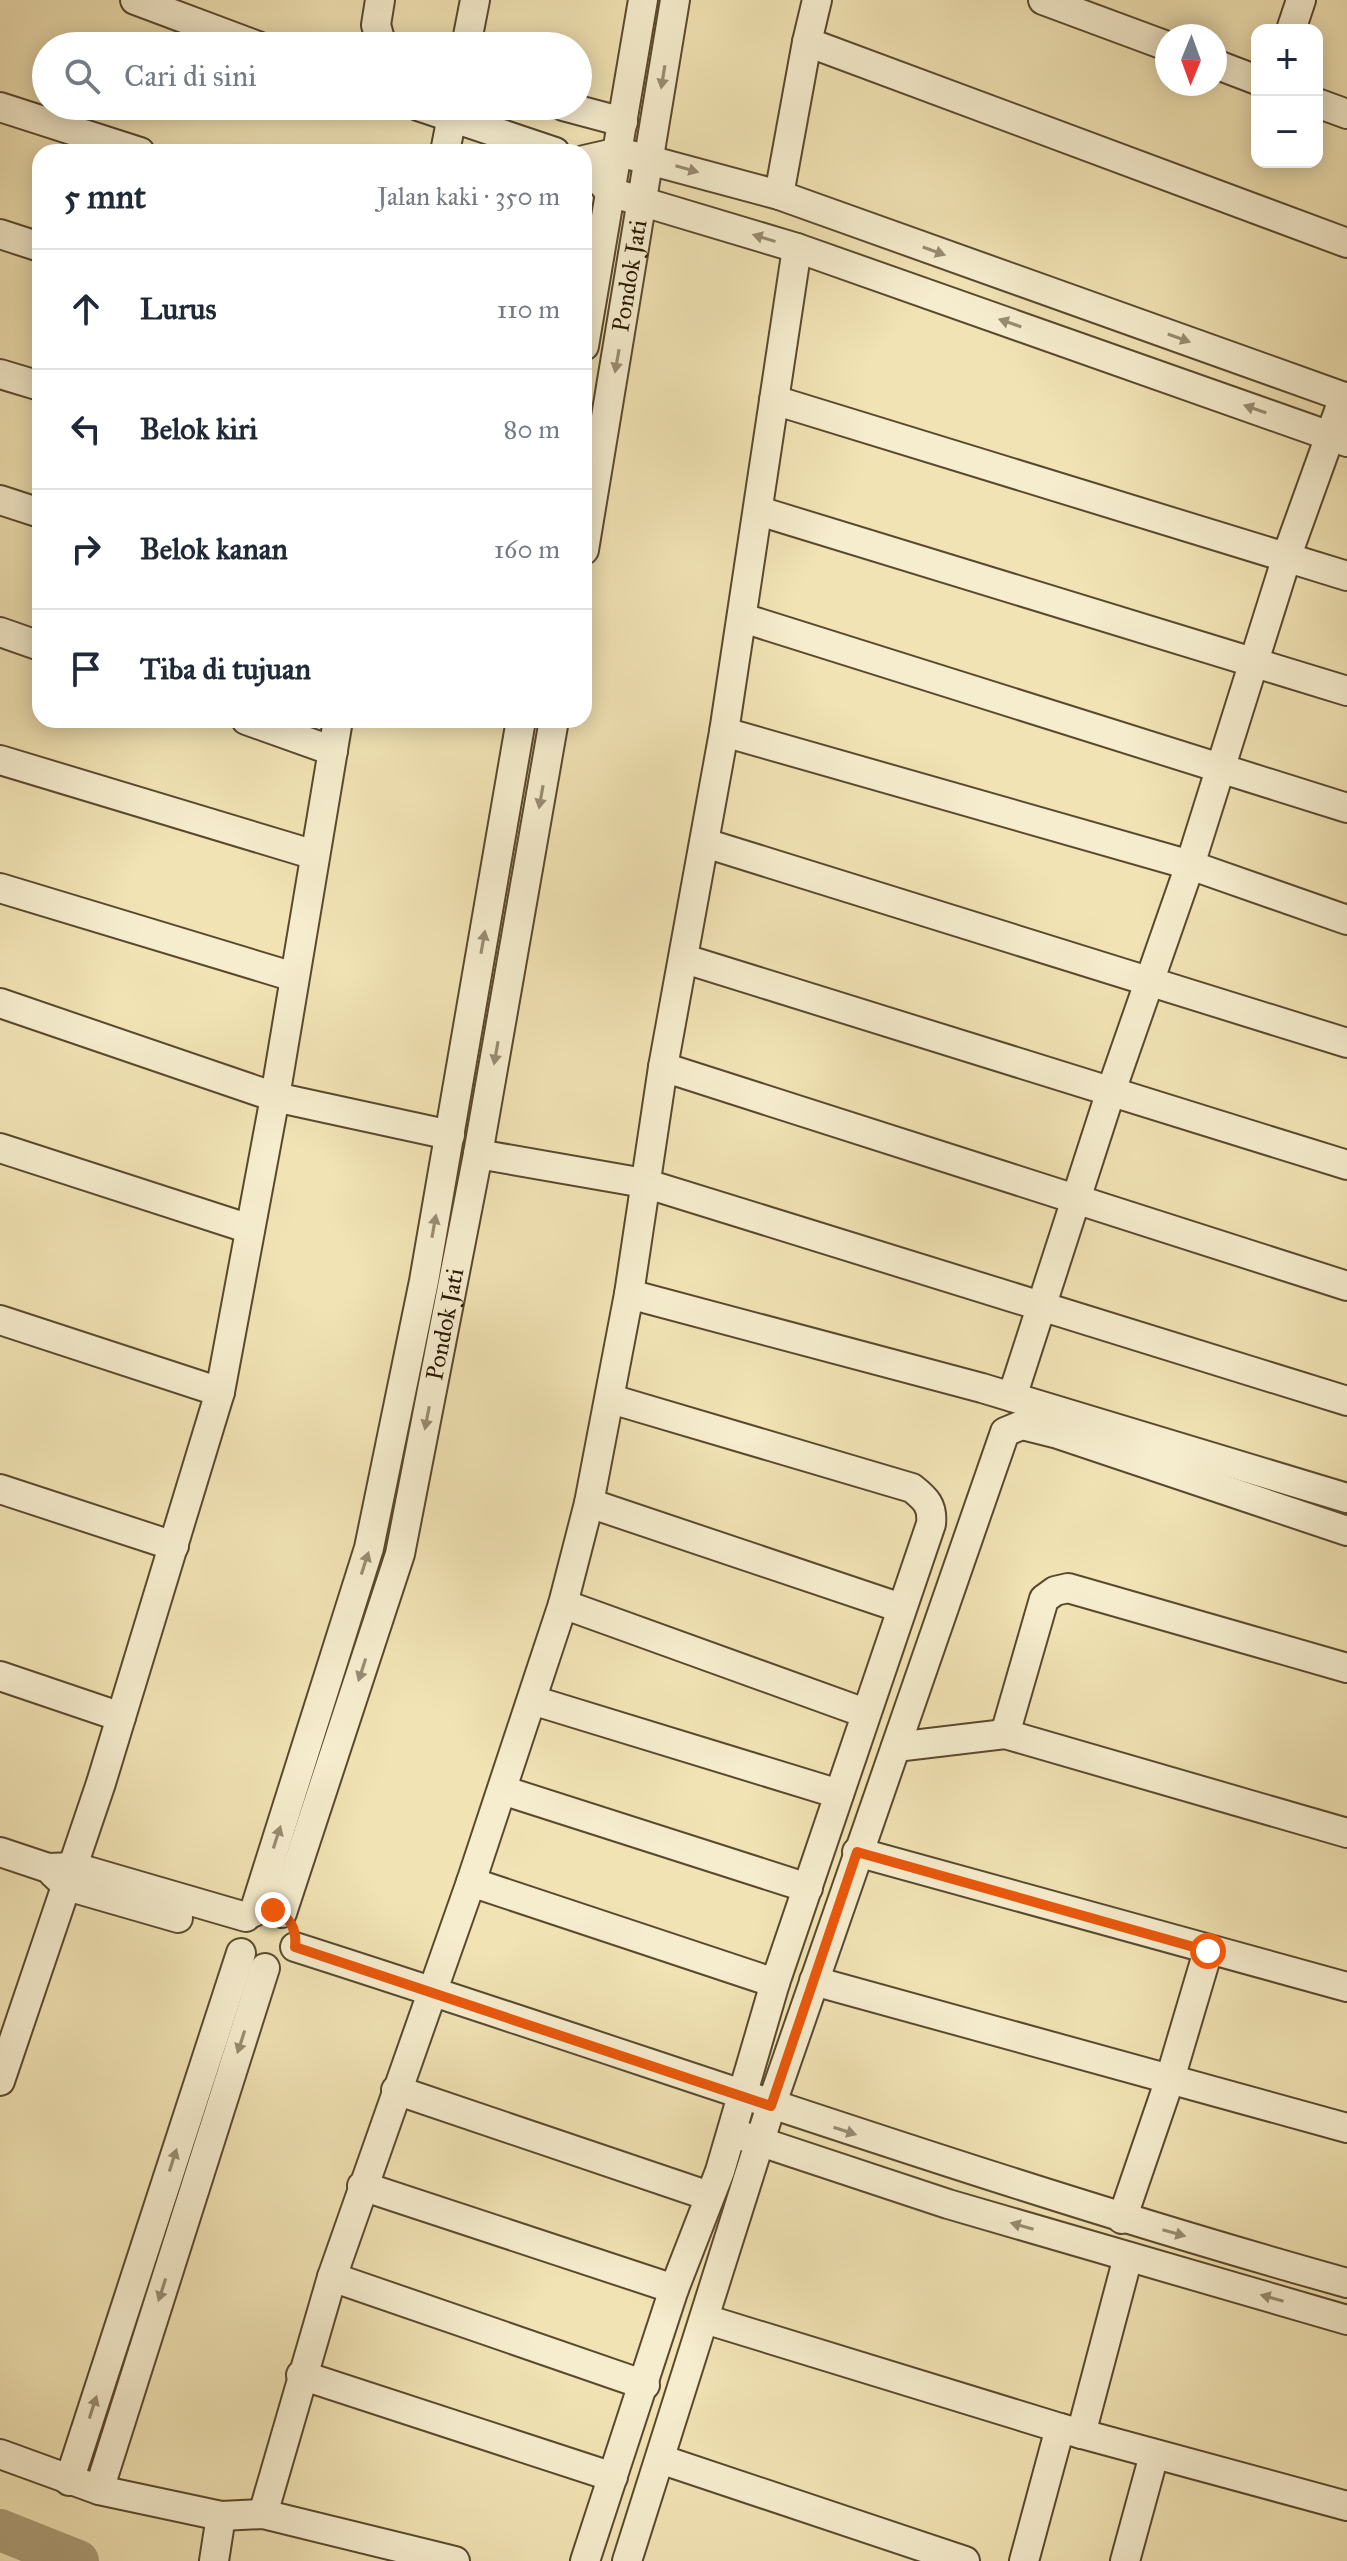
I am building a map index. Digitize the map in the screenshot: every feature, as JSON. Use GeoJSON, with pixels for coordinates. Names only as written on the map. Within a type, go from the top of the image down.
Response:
{"type":"FeatureCollection","features":[{"type":"Feature","properties":{"kind":"street"},"geometry":{"type":"LineString","coordinates":[[135,0],[221,32]]}},
{"type":"Feature","properties":{"kind":"street"},"geometry":{"type":"LineString","coordinates":[[378,32],[376,25],[380,0]]}},
{"type":"Feature","properties":{"kind":"street"},"geometry":{"type":"LineString","coordinates":[[469,32],[475,0]]}},
{"type":"Feature","properties":{"kind":"street","name":"Pondok Jati"},"geometry":{"type":"LineString","coordinates":[[592,299],[643,0]]}},
{"type":"Feature","properties":{"kind":"street","name":"Pondok Jati"},"geometry":{"type":"LineString","coordinates":[[592,503],[675,0]]}},
{"type":"Feature","properties":{"kind":"street"},"geometry":{"type":"LineString","coordinates":[[779,195],[817,0]]}},
{"type":"Feature","properties":{"kind":"street"},"geometry":{"type":"LineString","coordinates":[[1043,0],[1155,42]]}},
{"type":"Feature","properties":{"kind":"street"},"geometry":{"type":"LineString","coordinates":[[1293,24],[1301,0]]}},
{"type":"Feature","properties":{"kind":"street"},"geometry":{"type":"LineString","coordinates":[[807,42],[1347,243]]}},
{"type":"Feature","properties":{"kind":"street"},"geometry":{"type":"LineString","coordinates":[[1227,69],[1251,78]]}},
{"type":"Feature","properties":{"kind":"street"},"geometry":{"type":"LineString","coordinates":[[1323,105],[1347,114]]}},
{"type":"Feature","properties":{"kind":"street"},"geometry":{"type":"LineString","coordinates":[[0,107],[32,117]]}},
{"type":"Feature","properties":{"kind":"street"},"geometry":{"type":"LineString","coordinates":[[592,114],[623,122]]}},
{"type":"Feature","properties":{"kind":"street"},"geometry":{"type":"LineString","coordinates":[[40,120],[115,144]]}},
{"type":"Feature","properties":{"kind":"street"},"geometry":{"type":"LineString","coordinates":[[447,144],[451,120]]}},
{"type":"Feature","properties":{"kind":"street"},"geometry":{"type":"LineString","coordinates":[[473,120],[535,144]]}},
{"type":"Feature","properties":{"kind":"street"},"geometry":{"type":"LineString","coordinates":[[592,159],[619,152],[779,195],[1345,397],[1338,439],[1288,555],[1190,865],[1110,1094],[1012,1397]]}},
{"type":"Feature","properties":{"kind":"street"},"geometry":{"type":"LineString","coordinates":[[592,171],[610,192],[797,248],[1338,439]]}},
{"type":"Feature","properties":{"kind":"street"},"geometry":{"type":"LineString","coordinates":[[0,234],[32,244]]}},
{"type":"Feature","properties":{"kind":"street"},"geometry":{"type":"LineString","coordinates":[[263,2514],[332,2277],[396,2090],[434,1992],[532,1700],[563,1604],[589,1503],[611,1399],[663,1067],[685,959],[743,618],[797,248]]}},
{"type":"Feature","properties":{"kind":"street"},"geometry":{"type":"LineString","coordinates":[[0,374],[32,384]]}},
{"type":"Feature","properties":{"kind":"street"},"geometry":{"type":"LineString","coordinates":[[774,400],[1288,555],[1347,576]]}},
{"type":"Feature","properties":{"kind":"street"},"geometry":{"type":"LineString","coordinates":[[0,500],[32,510]]}},
{"type":"Feature","properties":{"kind":"street"},"geometry":{"type":"LineString","coordinates":[[759,511],[1347,691]]}},
{"type":"Feature","properties":{"kind":"street"},"geometry":{"type":"LineString","coordinates":[[743,618],[1347,808]]}},
{"type":"Feature","properties":{"kind":"street"},"geometry":{"type":"LineString","coordinates":[[0,632],[32,643]]}},
{"type":"Feature","properties":{"kind":"street"},"geometry":{"type":"LineString","coordinates":[[268,728],[333,751]]}},
{"type":"Feature","properties":{"kind":"street"},"geometry":{"type":"LineString","coordinates":[[0,2081],[7,2036],[121,1717],[220,1392],[275,1097],[337,728]]}},
{"type":"Feature","properties":{"kind":"street","name":"Pondok Jati"},"geometry":{"type":"LineString","coordinates":[[69,2481],[369,1548],[424,1281],[520,728]]}},
{"type":"Feature","properties":{"kind":"street","name":"Pondok Jati"},"geometry":{"type":"LineString","coordinates":[[282,1913],[400,1554],[454,1284],[553,728]]}},
{"type":"Feature","properties":{"kind":"street"},"geometry":{"type":"LineString","coordinates":[[724,732],[1190,865],[1347,920]]}},
{"type":"Feature","properties":{"kind":"street"},"geometry":{"type":"LineString","coordinates":[[0,760],[315,855]]}},
{"type":"Feature","properties":{"kind":"street"},"geometry":{"type":"LineString","coordinates":[[705,843],[1347,1043]]}},
{"type":"Feature","properties":{"kind":"street"},"geometry":{"type":"LineString","coordinates":[[0,888],[294,977]]}},
{"type":"Feature","properties":{"kind":"street"},"geometry":{"type":"LineString","coordinates":[[685,959],[1110,1094],[1347,1165]]}},
{"type":"Feature","properties":{"kind":"street"},"geometry":{"type":"LineString","coordinates":[[0,1003],[275,1097],[450,1135]]}},
{"type":"Feature","properties":{"kind":"street"},"geometry":{"type":"LineString","coordinates":[[663,1067],[1347,1286]]}},
{"type":"Feature","properties":{"kind":"street"},"geometry":{"type":"LineString","coordinates":[[0,1148],[250,1229]]}},
{"type":"Feature","properties":{"kind":"street"},"geometry":{"type":"LineString","coordinates":[[478,1154],[644,1183],[1043,1304],[1347,1401]]}},
{"type":"Feature","properties":{"kind":"street"},"geometry":{"type":"LineString","coordinates":[[424,1281],[454,1284]]}},
{"type":"Feature","properties":{"kind":"street"},"geometry":{"type":"LineString","coordinates":[[629,1294],[1012,1397],[1347,1498]]}},
{"type":"Feature","properties":{"kind":"street"},"geometry":{"type":"LineString","coordinates":[[0,1320],[220,1392]]}},
{"type":"Feature","properties":{"kind":"street"},"geometry":{"type":"LineString","coordinates":[[585,2561],[674,2289],[731,2131],[775,1983],[931,1524],[932,1511],[926,1499],[912,1488],[611,1399]]}},
{"type":"Feature","properties":{"kind":"street"},"geometry":{"type":"LineString","coordinates":[[627,2561],[771,2106],[1005,1432],[1014,1426],[1058,1434],[1347,1531]]}},
{"type":"Feature","properties":{"kind":"street"},"geometry":{"type":"LineString","coordinates":[[0,1489],[174,1546]]}},
{"type":"Feature","properties":{"kind":"street"},"geometry":{"type":"LineString","coordinates":[[589,1503],[901,1608]]}},
{"type":"Feature","properties":{"kind":"street"},"geometry":{"type":"LineString","coordinates":[[1005,1734],[1044,1599],[1055,1591],[1068,1588],[1347,1668]]}},
{"type":"Feature","properties":{"kind":"street"},"geometry":{"type":"LineString","coordinates":[[563,1604],[865,1713]]}},
{"type":"Feature","properties":{"kind":"street"},"geometry":{"type":"LineString","coordinates":[[0,1676],[121,1717]]}},
{"type":"Feature","properties":{"kind":"street"},"geometry":{"type":"LineString","coordinates":[[532,1700],[839,1794]]}},
{"type":"Feature","properties":{"kind":"street"},"geometry":{"type":"LineString","coordinates":[[896,1747],[1005,1734],[1347,1833]]}},
{"type":"Feature","properties":{"kind":"street"},"geometry":{"type":"LineString","coordinates":[[502,1790],[808,1888]]}},
{"type":"Feature","properties":{"kind":"street"},"geometry":{"type":"LineString","coordinates":[[0,1852],[244,1929]]}},
{"type":"Feature","properties":{"kind":"street"},"geometry":{"type":"LineString","coordinates":[[857,1852],[1347,1987]]}},
{"type":"Feature","properties":{"kind":"street"},"geometry":{"type":"LineString","coordinates":[[471,1882],[775,1983]]}},
{"type":"Feature","properties":{"kind":"street"},"geometry":{"type":"LineString","coordinates":[[263,1909],[282,1913],[294,1928],[295,1947],[283,1962],[265,1968],[255,1965],[244,1929],[263,1909]]}},
{"type":"Feature","properties":{"kind":"street"},"geometry":{"type":"LineString","coordinates":[[295,1947],[1122,2219],[1335,2279],[1312,2309]]}},
{"type":"Feature","properties":{"kind":"street"},"geometry":{"type":"LineString","coordinates":[[1122,2219],[1170,2079],[1208,1951]]}},
{"type":"Feature","properties":{"kind":"street"},"geometry":{"type":"LineString","coordinates":[[99,2490],[265,1968]]}},
{"type":"Feature","properties":{"kind":"street"},"geometry":{"type":"LineString","coordinates":[[814,1981],[1347,2128]]}},
{"type":"Feature","properties":{"kind":"street"},"geometry":{"type":"LineString","coordinates":[[396,2090],[709,2196]]}},
{"type":"Feature","properties":{"kind":"street"},"geometry":{"type":"LineString","coordinates":[[731,2131],[948,2204],[1347,2320]]}},
{"type":"Feature","properties":{"kind":"street"},"geometry":{"type":"LineString","coordinates":[[362,2186],[674,2289]]}},
{"type":"Feature","properties":{"kind":"street"},"geometry":{"type":"LineString","coordinates":[[1024,2561],[1128,2257]]}},
{"type":"Feature","properties":{"kind":"street"},"geometry":{"type":"LineString","coordinates":[[332,2277],[645,2385]]}},
{"type":"Feature","properties":{"kind":"street"},"geometry":{"type":"LineString","coordinates":[[705,2319],[1070,2431],[1347,2506]]}},
{"type":"Feature","properties":{"kind":"street"},"geometry":{"type":"LineString","coordinates":[[301,2375],[613,2477]]}},
{"type":"Feature","properties":{"kind":"street"},"geometry":{"type":"LineString","coordinates":[[0,2454],[99,2490],[221,2516],[263,2514],[455,2561]]}},
{"type":"Feature","properties":{"kind":"street"},"geometry":{"type":"LineString","coordinates":[[1125,2561],[1154,2455]]}},
{"type":"Feature","properties":{"kind":"street"},"geometry":{"type":"LineString","coordinates":[[660,2459],[965,2561]]}},
{"type":"Feature","properties":{"kind":"street"},"geometry":{"type":"LineString","coordinates":[[214,2557],[221,2516]]}},
{"type":"Feature","properties":{"kind":"waterway"},"geometry":{"type":"LineString","coordinates":[[0,2530],[78,2561]]}},
{"type":"Feature","properties":{"kind":"route"},"geometry":{"type":"LineString","coordinates":[[273,1910],[289,1919],[296,1937],[295,1947],[771,2106],[857,1852],[1208,1951]]}}]}
